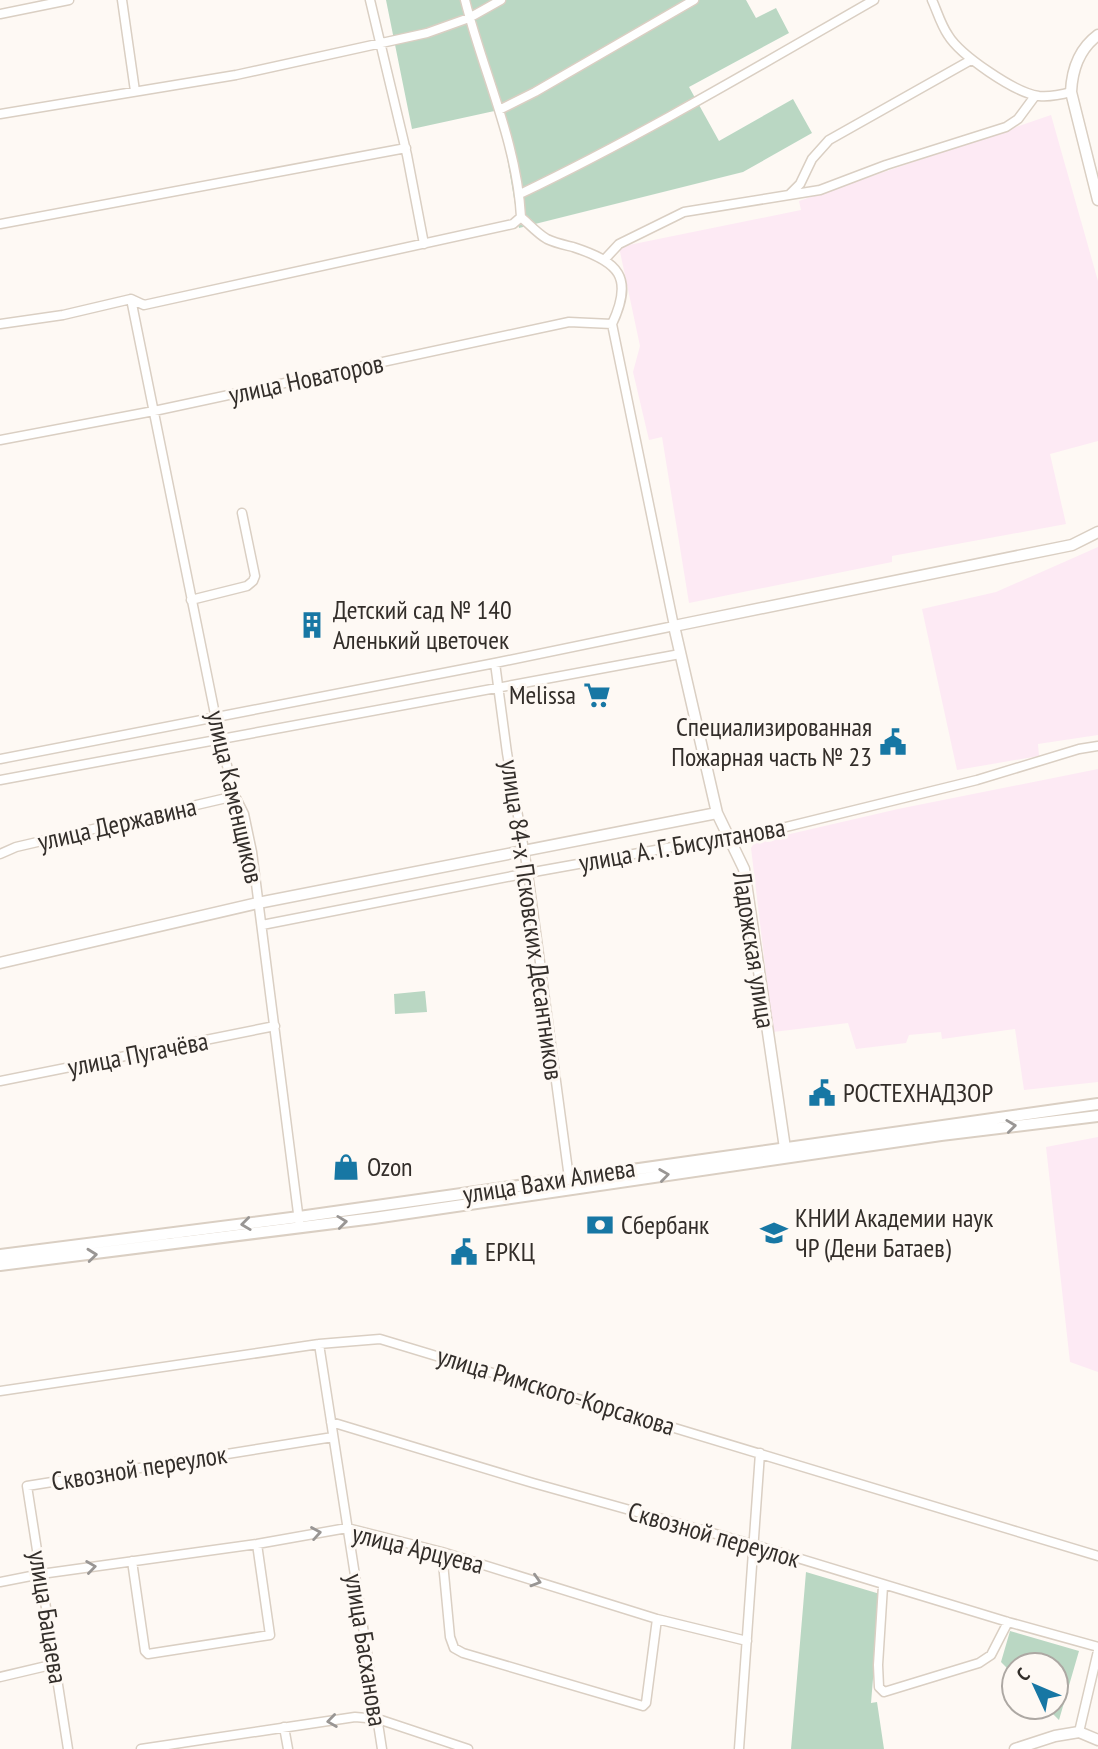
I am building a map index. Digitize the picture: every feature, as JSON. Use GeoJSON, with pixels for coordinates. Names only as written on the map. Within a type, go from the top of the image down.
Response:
{"type":"FeatureCollection","features":[{"type":"Feature","properties":{"kind":"main road","name":"улица Вахи Алиева"},"geometry":{"type":"LineString","coordinates":[[0,1265],[1098,1104]]}},
{"type":"Feature","properties":{"kind":"main road","name":"улица Вахи Алиева"},"geometry":{"type":"LineString","coordinates":[[0,1255],[300,1222],[569,1178],[1098,1115]]}},
{"type":"Feature","properties":{"kind":"street"},"geometry":{"type":"LineString","coordinates":[[0,13],[69,0]]}},
{"type":"Feature","properties":{"kind":"street"},"geometry":{"type":"LineString","coordinates":[[122,0],[135,91]]}},
{"type":"Feature","properties":{"kind":"street"},"geometry":{"type":"LineString","coordinates":[[370,0],[406,148],[424,244]]}},
{"type":"Feature","properties":{"kind":"street"},"geometry":{"type":"LineString","coordinates":[[465,0],[499,110],[520,194],[521,217],[546,239],[604,259],[614,268],[621,280],[624,292],[622,302],[612,324],[674,626]]}},
{"type":"Feature","properties":{"kind":"street"},"geometry":{"type":"LineString","coordinates":[[0,114],[236,75],[427,33],[470,18],[501,0]]}},
{"type":"Feature","properties":{"kind":"street"},"geometry":{"type":"LineString","coordinates":[[499,110],[694,0]]}},
{"type":"Feature","properties":{"kind":"street"},"geometry":{"type":"LineString","coordinates":[[520,194],[692,104],[874,0]]}},
{"type":"Feature","properties":{"kind":"street"},"geometry":{"type":"LineString","coordinates":[[932,0],[948,36],[971,60],[990,73],[1035,96],[1052,97],[1071,92]]}},
{"type":"Feature","properties":{"kind":"street"},"geometry":{"type":"LineString","coordinates":[[1098,36],[1083,50],[1077,62],[1071,92],[1098,200]]}},
{"type":"Feature","properties":{"kind":"street"},"geometry":{"type":"LineString","coordinates":[[790,194],[800,184],[812,159],[829,140],[971,60]]}},
{"type":"Feature","properties":{"kind":"street"},"geometry":{"type":"LineString","coordinates":[[604,259],[619,244],[684,212],[820,190],[886,165],[1006,127],[1018,119],[1035,96]]}},
{"type":"Feature","properties":{"kind":"street"},"geometry":{"type":"LineString","coordinates":[[0,224],[406,148]]}},
{"type":"Feature","properties":{"kind":"street"},"geometry":{"type":"LineString","coordinates":[[0,324],[131,299],[144,305],[513,224],[521,217]]}},
{"type":"Feature","properties":{"kind":"street","name":"улица Каменщиков"},"geometry":{"type":"LineString","coordinates":[[131,299],[220,739],[235,796],[244,814],[262,925],[300,1222]]}},
{"type":"Feature","properties":{"kind":"street","name":"улица Новаторов"},"geometry":{"type":"LineString","coordinates":[[0,440],[154,411],[569,322],[612,324]]}},
{"type":"Feature","properties":{"kind":"street"},"geometry":{"type":"LineString","coordinates":[[191,600],[247,586],[253,581],[255,576],[242,513]]}},
{"type":"Feature","properties":{"kind":"street"},"geometry":{"type":"LineString","coordinates":[[0,759],[495,663],[1072,545],[1098,532]]}},
{"type":"Feature","properties":{"kind":"street","name":"Ладожская улица"},"geometry":{"type":"LineString","coordinates":[[674,626],[717,813],[744,869],[785,1152]]}},
{"type":"Feature","properties":{"kind":"street"},"geometry":{"type":"LineString","coordinates":[[0,780],[680,654]]}},
{"type":"Feature","properties":{"kind":"street","name":"улица 84-х Псковских Десантников"},"geometry":{"type":"LineString","coordinates":[[495,663],[528,873],[569,1178]]}},
{"type":"Feature","properties":{"kind":"street","name":"улица А. Г. Бисултанова"},"geometry":{"type":"LineString","coordinates":[[262,925],[528,873],[728,837],[745,837],[977,780],[1079,749],[1098,746]]}},
{"type":"Feature","properties":{"kind":"street","name":"улица Державина"},"geometry":{"type":"LineString","coordinates":[[0,854],[16,847],[235,796]]}},
{"type":"Feature","properties":{"kind":"street","name":"улица А. Г. Бисултанова"},"geometry":{"type":"LineString","coordinates":[[0,963],[258,903],[717,813]]}},
{"type":"Feature","properties":{"kind":"street","name":"улица Пугачёва"},"geometry":{"type":"LineString","coordinates":[[0,1081],[275,1026]]}},
{"type":"Feature","properties":{"kind":"street","name":"улица Римского-Корсакова"},"geometry":{"type":"LineString","coordinates":[[0,1391],[319,1344],[380,1339],[1098,1556]]}},
{"type":"Feature","properties":{"kind":"street","name":"улица Басханова"},"geometry":{"type":"LineString","coordinates":[[319,1344],[382,1749]]}},
{"type":"Feature","properties":{"kind":"street","name":"Сквозной переулок"},"geometry":{"type":"LineString","coordinates":[[331,1422],[533,1483],[755,1545],[1098,1649]]}},
{"type":"Feature","properties":{"kind":"street","name":"Сквозной переулок"},"geometry":{"type":"LineString","coordinates":[[27,1486],[333,1437]]}},
{"type":"Feature","properties":{"kind":"street"},"geometry":{"type":"LineString","coordinates":[[739,1749],[760,1453]]}},
{"type":"Feature","properties":{"kind":"street","name":"улица Бацаева"},"geometry":{"type":"LineString","coordinates":[[27,1486],[68,1749]]}},
{"type":"Feature","properties":{"kind":"street","name":"улица Арцуева"},"geometry":{"type":"LineString","coordinates":[[0,1582],[346,1528],[442,1552],[657,1619],[747,1641]]}},
{"type":"Feature","properties":{"kind":"street"},"geometry":{"type":"LineString","coordinates":[[132,1561],[145,1651],[148,1654],[270,1635],[257,1544]]}},
{"type":"Feature","properties":{"kind":"street"},"geometry":{"type":"LineString","coordinates":[[442,1552],[450,1637],[454,1648],[463,1653],[643,1706],[646,1703],[657,1619]]}},
{"type":"Feature","properties":{"kind":"street"},"geometry":{"type":"LineString","coordinates":[[883,1586],[878,1665],[879,1688],[884,1692],[979,1664],[991,1654],[1007,1622]]}},
{"type":"Feature","properties":{"kind":"street"},"geometry":{"type":"LineString","coordinates":[[1079,1732],[1098,1649]]}},
{"type":"Feature","properties":{"kind":"street"},"geometry":{"type":"LineString","coordinates":[[0,1677],[55,1664]]}},
{"type":"Feature","properties":{"kind":"street"},"geometry":{"type":"LineString","coordinates":[[141,1749],[355,1717],[378,1719],[468,1749]]}},
{"type":"Feature","properties":{"kind":"street"},"geometry":{"type":"LineString","coordinates":[[284,1727],[288,1749]]}},
{"type":"Feature","properties":{"kind":"street"},"geometry":{"type":"LineString","coordinates":[[1015,1749],[1055,1736],[1079,1732],[1098,1740]]}},
{"type":"Feature","properties":{"kind":"shaded area"},"geometry":{"type":"Polygon","coordinates":[[[1051,115],[1098,281],[1098,441],[1050,454],[1066,524],[892,556],[892,562],[689,603],[662,437],[649,440],[633,372],[640,346],[619,247],[801,210],[799,201],[1051,115]]]}},
{"type":"Feature","properties":{"kind":"shaded area"},"geometry":{"type":"Polygon","coordinates":[[[1098,547],[1098,735],[1038,744],[1039,756],[957,770],[922,609],[996,592],[1098,547]]]}},
{"type":"Feature","properties":{"kind":"shaded area"},"geometry":{"type":"Polygon","coordinates":[[[1098,769],[1098,1082],[1024,1090],[1015,1029],[942,1039],[941,1032],[909,1035],[906,1043],[856,1049],[848,1023],[773,1032],[751,848],[755,842],[898,809],[1098,769]]]}},
{"type":"Feature","properties":{"kind":"shaded area"},"geometry":{"type":"Polygon","coordinates":[[[1098,1137],[1098,1372],[1070,1362],[1046,1147],[1098,1137]]]}},
{"type":"Feature","properties":{"kind":"green space"},"geometry":{"type":"Polygon","coordinates":[[[386,0],[746,0],[756,18],[776,8],[789,33],[689,87],[719,141],[793,99],[812,133],[743,172],[519,228],[499,110],[412,129],[386,0]]]}},
{"type":"Feature","properties":{"kind":"green space"},"geometry":{"type":"Polygon","coordinates":[[[425,991],[427,1012],[395,1014],[394,994],[425,991]]]}},
{"type":"Feature","properties":{"kind":"green space"},"geometry":{"type":"Polygon","coordinates":[[[806,1572],[880,1594],[871,1703],[877,1702],[884,1749],[791,1749],[806,1572]]]}},
{"type":"Feature","properties":{"kind":"green space"},"geometry":{"type":"Polygon","coordinates":[[[1010,1631],[1079,1651],[1070,1682],[1070,1651],[1004,1651],[1010,1631]]]}},
{"type":"Feature","properties":{"kind":"place","name":"Детский сад № 140 Аленький цветочек"},"geometry":{"type":"Point","coordinates":[312,625]}},
{"type":"Feature","properties":{"kind":"place","name":"Melissa"},"geometry":{"type":"Point","coordinates":[597,695]}},
{"type":"Feature","properties":{"kind":"place","name":"Специализированная Пожарная часть № 23"},"geometry":{"type":"Point","coordinates":[893,742]}},
{"type":"Feature","properties":{"kind":"place","name":"РОСТЕХНАДЗОР"},"geometry":{"type":"Point","coordinates":[822,1093]}},
{"type":"Feature","properties":{"kind":"place","name":"Ozon"},"geometry":{"type":"Point","coordinates":[346,1167]}},
{"type":"Feature","properties":{"kind":"place","name":"Сбербанк"},"geometry":{"type":"Point","coordinates":[600,1225]}},
{"type":"Feature","properties":{"kind":"place","name":"КНИИ Академии наук ЧР (Дени Батаев)"},"geometry":{"type":"Point","coordinates":[774,1233]}},
{"type":"Feature","properties":{"kind":"place","name":"ЕРКЦ"},"geometry":{"type":"Point","coordinates":[464,1252]}}]}
